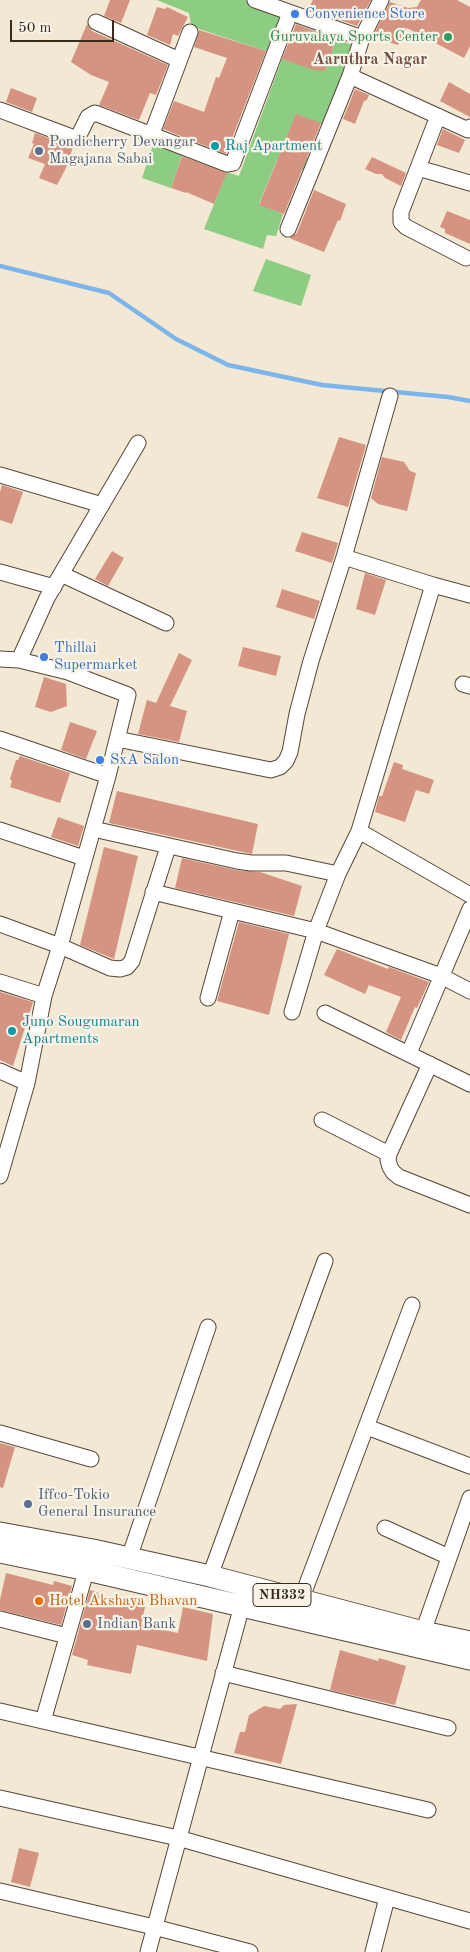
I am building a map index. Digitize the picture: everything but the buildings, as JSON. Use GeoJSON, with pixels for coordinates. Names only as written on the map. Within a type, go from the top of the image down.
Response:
{"type":"FeatureCollection","features":[{"type":"Feature","properties":{"kind":"highway"},"geometry":{"type":"LineString","coordinates":[[0,1533],[90,1560],[244,1596],[470,1659]]}},
{"type":"Feature","properties":{"kind":"highway"},"geometry":{"type":"LineString","coordinates":[[0,1552],[90,1560]]}},
{"type":"Feature","properties":{"kind":"highway","name":"NH332"},"geometry":{"type":"LineString","coordinates":[[90,1560],[129,1558],[210,1576],[244,1596],[301,1600],[423,1632],[470,1642]]}},
{"type":"Feature","properties":{"kind":"street"},"geometry":{"type":"LineString","coordinates":[[255,0],[277,4],[290,13],[362,38]]}},
{"type":"Feature","properties":{"kind":"street"},"geometry":{"type":"LineString","coordinates":[[288,229],[350,76],[362,38],[381,0]]}},
{"type":"Feature","properties":{"kind":"street"},"geometry":{"type":"LineString","coordinates":[[0,110],[77,139],[88,117],[95,113],[227,164],[233,163],[290,13]]}},
{"type":"Feature","properties":{"kind":"street"},"geometry":{"type":"LineString","coordinates":[[96,22],[179,60]]}},
{"type":"Feature","properties":{"kind":"street"},"geometry":{"type":"LineString","coordinates":[[151,136],[190,32]]}},
{"type":"Feature","properties":{"kind":"street"},"geometry":{"type":"LineString","coordinates":[[350,76],[469,129]]}},
{"type":"Feature","properties":{"kind":"street"},"geometry":{"type":"LineString","coordinates":[[438,116],[401,212],[400,222],[406,227],[466,258]]}},
{"type":"Feature","properties":{"kind":"street"},"geometry":{"type":"LineString","coordinates":[[418,168],[470,183]]}},
{"type":"Feature","properties":{"kind":"street"},"geometry":{"type":"LineString","coordinates":[[117,739],[271,770],[280,767],[286,761],[290,752],[297,714],[311,661],[344,557],[390,396]]}},
{"type":"Feature","properties":{"kind":"street"},"geometry":{"type":"LineString","coordinates":[[19,660],[54,587],[138,443]]}},
{"type":"Feature","properties":{"kind":"street"},"geometry":{"type":"LineString","coordinates":[[0,475],[102,505]]}},
{"type":"Feature","properties":{"kind":"street"},"geometry":{"type":"LineString","coordinates":[[344,557],[470,595]]}},
{"type":"Feature","properties":{"kind":"street"},"geometry":{"type":"LineString","coordinates":[[0,572],[54,587]]}},
{"type":"Feature","properties":{"kind":"street"},"geometry":{"type":"LineString","coordinates":[[62,574],[166,623]]}},
{"type":"Feature","properties":{"kind":"street"},"geometry":{"type":"LineString","coordinates":[[292,1012],[316,931],[338,874],[359,830],[433,585]]}},
{"type":"Feature","properties":{"kind":"street"},"geometry":{"type":"LineString","coordinates":[[0,659],[19,660],[68,672],[128,695],[108,776],[44,996],[26,1083],[0,1176]]}},
{"type":"Feature","properties":{"kind":"street"},"geometry":{"type":"LineString","coordinates":[[0,739],[108,776]]}},
{"type":"Feature","properties":{"kind":"street"},"geometry":{"type":"LineString","coordinates":[[0,830],[84,858]]}},
{"type":"Feature","properties":{"kind":"street"},"geometry":{"type":"LineString","coordinates":[[359,830],[470,895]]}},
{"type":"Feature","properties":{"kind":"street"},"geometry":{"type":"LineString","coordinates":[[102,832],[244,862],[286,864],[338,874]]}},
{"type":"Feature","properties":{"kind":"street"},"geometry":{"type":"LineString","coordinates":[[0,924],[60,946],[110,968],[120,969],[127,967],[132,961],[168,847]]}},
{"type":"Feature","properties":{"kind":"street"},"geometry":{"type":"LineString","coordinates":[[153,892],[316,931],[441,976],[470,991]]}},
{"type":"Feature","properties":{"kind":"street"},"geometry":{"type":"LineString","coordinates":[[410,1053],[470,909]]}},
{"type":"Feature","properties":{"kind":"street"},"geometry":{"type":"LineString","coordinates":[[208,998],[232,911]]}},
{"type":"Feature","properties":{"kind":"street"},"geometry":{"type":"LineString","coordinates":[[0,982],[44,996]]}},
{"type":"Feature","properties":{"kind":"street"},"geometry":{"type":"LineString","coordinates":[[325,1014],[410,1053],[470,1084]]}},
{"type":"Feature","properties":{"kind":"street"},"geometry":{"type":"LineString","coordinates":[[430,1064],[388,1160],[392,1172],[399,1177],[469,1203]]}},
{"type":"Feature","properties":{"kind":"street"},"geometry":{"type":"LineString","coordinates":[[0,1071],[26,1083]]}},
{"type":"Feature","properties":{"kind":"street"},"geometry":{"type":"LineString","coordinates":[[322,1120],[390,1154]]}},
{"type":"Feature","properties":{"kind":"street"},"geometry":{"type":"LineString","coordinates":[[210,1576],[325,1261]]}},
{"type":"Feature","properties":{"kind":"street"},"geometry":{"type":"LineString","coordinates":[[301,1600],[412,1305]]}},
{"type":"Feature","properties":{"kind":"street"},"geometry":{"type":"LineString","coordinates":[[129,1558],[208,1327]]}},
{"type":"Feature","properties":{"kind":"street"},"geometry":{"type":"LineString","coordinates":[[367,1427],[470,1466]]}},
{"type":"Feature","properties":{"kind":"street"},"geometry":{"type":"LineString","coordinates":[[0,1433],[91,1459]]}},
{"type":"Feature","properties":{"kind":"street"},"geometry":{"type":"LineString","coordinates":[[423,1632],[470,1498]]}},
{"type":"Feature","properties":{"kind":"street"},"geometry":{"type":"LineString","coordinates":[[385,1528],[449,1557]]}},
{"type":"Feature","properties":{"kind":"street"},"geometry":{"type":"LineString","coordinates":[[43,1721],[90,1560]]}},
{"type":"Feature","properties":{"kind":"street"},"geometry":{"type":"LineString","coordinates":[[148,1952],[244,1596]]}},
{"type":"Feature","properties":{"kind":"street"},"geometry":{"type":"LineString","coordinates":[[0,1619],[67,1636]]}},
{"type":"Feature","properties":{"kind":"street"},"geometry":{"type":"LineString","coordinates":[[224,1673],[448,1728]]}},
{"type":"Feature","properties":{"kind":"street"},"geometry":{"type":"LineString","coordinates":[[0,1711],[428,1810]]}},
{"type":"Feature","properties":{"kind":"street"},"geometry":{"type":"LineString","coordinates":[[0,1798],[178,1838],[470,1921]]}},
{"type":"Feature","properties":{"kind":"street"},"geometry":{"type":"LineString","coordinates":[[0,1891],[154,1927],[250,1952]]}},
{"type":"Feature","properties":{"kind":"street"},"geometry":{"type":"LineString","coordinates":[[373,1952],[387,1898]]}},
{"type":"Feature","properties":{"kind":"green space"},"geometry":{"type":"Polygon","coordinates":[[[157,0],[245,0],[282,12],[272,53],[199,29],[191,24],[189,13],[157,0]]]}},
{"type":"Feature","properties":{"kind":"green space"},"geometry":{"type":"Polygon","coordinates":[[[336,39],[355,46],[325,125],[296,115],[282,148],[312,159],[304,170],[277,160],[259,204],[283,214],[276,236],[267,235],[263,249],[204,229],[227,172],[239,176],[282,59],[325,71],[336,39]]]}},
{"type":"Feature","properties":{"kind":"green space"},"geometry":{"type":"Polygon","coordinates":[[[153,145],[182,155],[171,188],[142,178],[153,145]]]}},
{"type":"Feature","properties":{"kind":"green space"},"geometry":{"type":"Polygon","coordinates":[[[266,259],[311,275],[301,306],[253,291],[266,259]]]}},
{"type":"Feature","properties":{"kind":"waterway"},"geometry":{"type":"LineString","coordinates":[[0,266],[109,293],[176,339],[228,365],[322,385],[448,397],[470,401]]}},
{"type":"Feature","properties":{"kind":"place","name":"Convenience Store"},"geometry":{"type":"Point","coordinates":[295,14]}},
{"type":"Feature","properties":{"kind":"place","name":"Guruvalaya Sports Center"},"geometry":{"type":"Point","coordinates":[448,37]}},
{"type":"Feature","properties":{"kind":"place","name":"Raj Apartment"},"geometry":{"type":"Point","coordinates":[215,146]}},
{"type":"Feature","properties":{"kind":"place","name":"Pondicherry Devangar Magajana Sabai"},"geometry":{"type":"Point","coordinates":[39,151]}},
{"type":"Feature","properties":{"kind":"place","name":"Thillai Supermarket"},"geometry":{"type":"Point","coordinates":[44,657]}},
{"type":"Feature","properties":{"kind":"place","name":"SxA Salon"},"geometry":{"type":"Point","coordinates":[100,760]}},
{"type":"Feature","properties":{"kind":"place","name":"Juno Sougumaran Apartments"},"geometry":{"type":"Point","coordinates":[12,1031]}},
{"type":"Feature","properties":{"kind":"place","name":"Iffco-Tokio General Insurance"},"geometry":{"type":"Point","coordinates":[28,1504]}},
{"type":"Feature","properties":{"kind":"place","name":"Hotel Akshaya Bhavan"},"geometry":{"type":"Point","coordinates":[39,1601]}},
{"type":"Feature","properties":{"kind":"place","name":"Indian Bank"},"geometry":{"type":"Point","coordinates":[87,1624]}},
{"type":"Feature","properties":{"kind":"district","name":"Aaruthra Nagar"},"geometry":{"type":"Point","coordinates":[370,60]}}]}
